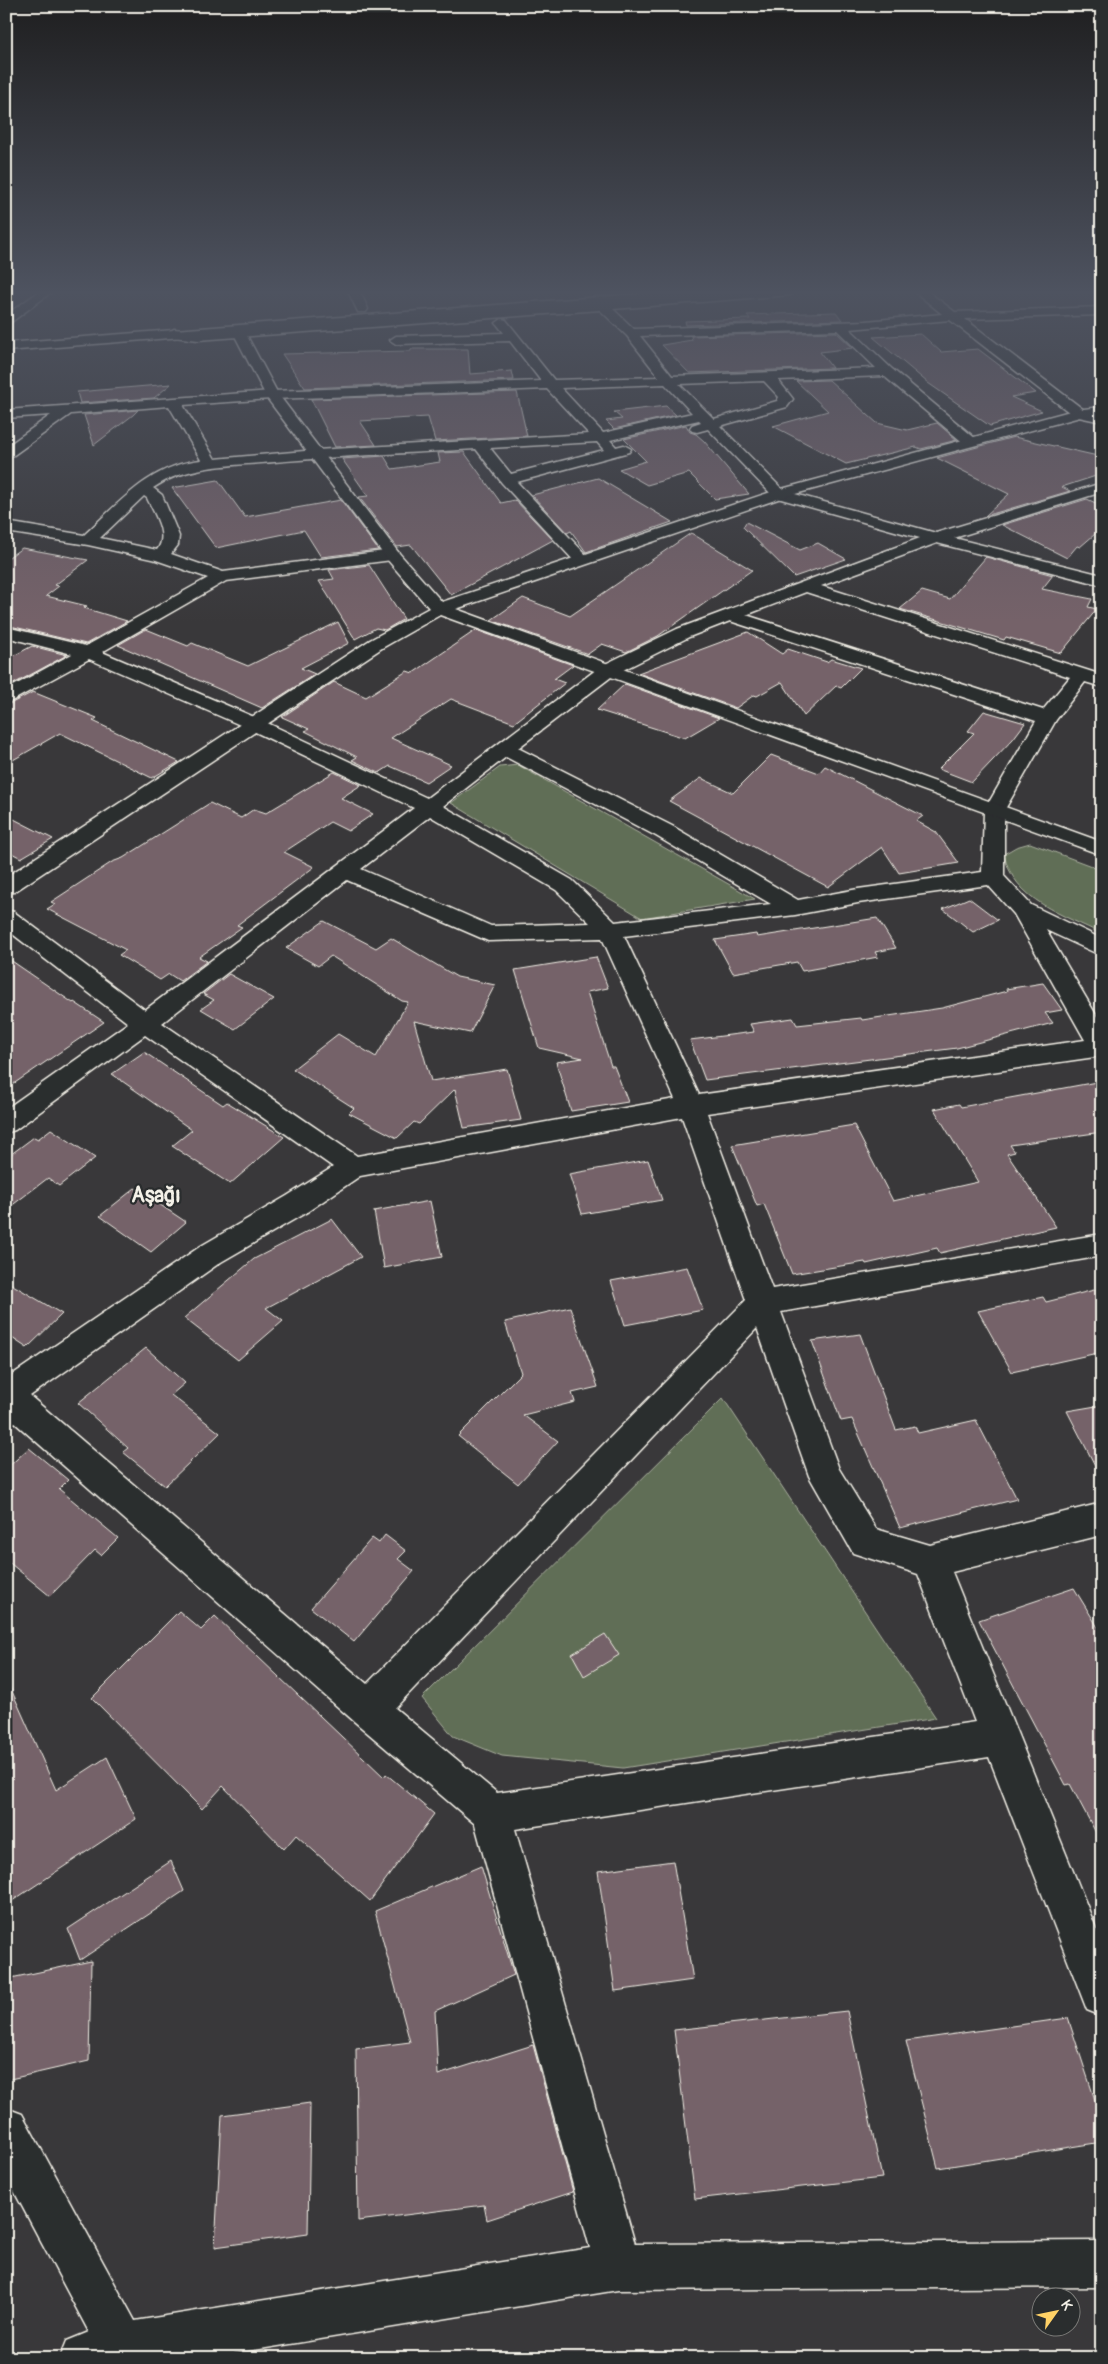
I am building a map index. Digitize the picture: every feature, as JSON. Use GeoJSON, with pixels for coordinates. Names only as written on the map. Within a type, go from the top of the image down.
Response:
{"type":"FeatureCollection","features":[{"type":"Feature","properties":{"kind":"main road"},"geometry":{"type":"LineString","coordinates":[[6,414],[169,401]]}},
{"type":"Feature","properties":{"kind":"main road"},"geometry":{"type":"LineString","coordinates":[[173,401],[210,462]]}},
{"type":"Feature","properties":{"kind":"main road"},"geometry":{"type":"LineString","coordinates":[[277,401],[392,555],[439,609],[1102,849]]}},
{"type":"Feature","properties":{"kind":"main road"},"geometry":{"type":"LineString","coordinates":[[566,401],[599,438],[614,451]]}},
{"type":"Feature","properties":{"kind":"main road"},"geometry":{"type":"LineString","coordinates":[[689,401],[779,494],[936,538],[1102,580]]}},
{"type":"Feature","properties":{"kind":"main road"},"geometry":{"type":"LineString","coordinates":[[88,540],[143,489],[169,472],[210,462],[599,438],[706,419],[785,401]]}},
{"type":"Feature","properties":{"kind":"main road"},"geometry":{"type":"LineString","coordinates":[[922,401],[971,442]]}},
{"type":"Feature","properties":{"kind":"main road"},"geometry":{"type":"LineString","coordinates":[[1064,401],[1079,413],[1102,418]]}},
{"type":"Feature","properties":{"kind":"main road"},"geometry":{"type":"LineString","coordinates":[[6,454],[68,409]]}},
{"type":"Feature","properties":{"kind":"main road"},"geometry":{"type":"LineString","coordinates":[[6,887],[376,644],[439,609],[779,494],[1079,413],[1102,412]]}},
{"type":"Feature","properties":{"kind":"main road"},"geometry":{"type":"LineString","coordinates":[[653,440],[706,419]]}},
{"type":"Feature","properties":{"kind":"main road"},"geometry":{"type":"LineString","coordinates":[[6,434],[29,437]]}},
{"type":"Feature","properties":{"kind":"main road"},"geometry":{"type":"LineString","coordinates":[[480,445],[507,480],[582,560]]}},
{"type":"Feature","properties":{"kind":"main road"},"geometry":{"type":"LineString","coordinates":[[507,480],[634,446]]}},
{"type":"Feature","properties":{"kind":"main road"},"geometry":{"type":"LineString","coordinates":[[6,1123],[145,1022],[346,871],[608,670],[683,632],[805,586],[936,538],[1102,486]]}},
{"type":"Feature","properties":{"kind":"main road"},"geometry":{"type":"LineString","coordinates":[[143,489],[154,495],[170,536],[170,545],[161,556]]}},
{"type":"Feature","properties":{"kind":"main road"},"geometry":{"type":"LineString","coordinates":[[1072,496],[1102,504]]}},
{"type":"Feature","properties":{"kind":"main road"},"geometry":{"type":"LineString","coordinates":[[6,527],[88,540],[161,556],[222,577]]}},
{"type":"Feature","properties":{"kind":"main road"},"geometry":{"type":"LineString","coordinates":[[6,698],[222,577],[392,555]]}},
{"type":"Feature","properties":{"kind":"main road"},"geometry":{"type":"LineString","coordinates":[[805,586],[1102,681]]}},
{"type":"Feature","properties":{"kind":"main road"},"geometry":{"type":"LineString","coordinates":[[728,615],[1047,718]]}},
{"type":"Feature","properties":{"kind":"main road"},"geometry":{"type":"LineString","coordinates":[[6,632],[88,652],[254,724],[429,807],[564,885],[610,930],[691,1106],[825,1476],[865,1542],[930,1561],[1102,1519]]}},
{"type":"Feature","properties":{"kind":"main road"},"geometry":{"type":"LineString","coordinates":[[618,2267],[491,1813],[6,1396],[211,1254],[297,1204],[353,1167],[691,1106],[1102,1046],[1024,910],[992,877],[994,811],[1047,718],[1081,675]]}},
{"type":"Feature","properties":{"kind":"main road"},"geometry":{"type":"LineString","coordinates":[[505,749],[664,831],[795,908]]}},
{"type":"Feature","properties":{"kind":"main road"},"geometry":{"type":"LineString","coordinates":[[346,871],[488,934],[610,930],[795,908],[858,896],[992,877]]}},
{"type":"Feature","properties":{"kind":"main road"},"geometry":{"type":"LineString","coordinates":[[1024,910],[1102,948]]}},
{"type":"Feature","properties":{"kind":"main road"},"geometry":{"type":"LineString","coordinates":[[6,917],[145,1022],[353,1167]]}},
{"type":"Feature","properties":{"kind":"main road"},"geometry":{"type":"LineString","coordinates":[[368,1709],[762,1303],[1102,1245]]}},
{"type":"Feature","properties":{"kind":"main road"},"geometry":{"type":"LineString","coordinates":[[930,1561],[1102,1995]]}},
{"type":"Feature","properties":{"kind":"main road"},"geometry":{"type":"LineString","coordinates":[[491,1813],[1001,1737]]}},
{"type":"Feature","properties":{"kind":"main road"},"geometry":{"type":"LineString","coordinates":[[6,2130],[113,2354],[618,2267],[1102,2264]]}},
{"type":"Feature","properties":{"kind":"green space"},"geometry":{"type":"Polygon","coordinates":[[[518,765],[755,899],[642,918],[451,803],[500,767],[518,765]]]}},
{"type":"Feature","properties":{"kind":"green space"},"geometry":{"type":"Polygon","coordinates":[[[1030,843],[1102,870],[1102,934],[1042,904],[1029,895],[1018,883],[1009,870],[1004,854],[1016,847],[1030,843]]]}},
{"type":"Feature","properties":{"kind":"green space"},"geometry":{"type":"Polygon","coordinates":[[[723,1398],[936,1718],[623,1768],[502,1756],[453,1736],[422,1698],[723,1398]]]}},
{"type":"Feature","properties":{"kind":"building"},"geometry":{"type":"Polygon","coordinates":[[[80,401],[105,401],[80,403],[80,401]]]}},
{"type":"Feature","properties":{"kind":"building"},"geometry":{"type":"Polygon","coordinates":[[[312,401],[519,401],[527,436],[435,441],[428,417],[360,421],[376,445],[335,447],[312,401]]]}},
{"type":"Feature","properties":{"kind":"building"},"geometry":{"type":"Polygon","coordinates":[[[818,401],[853,401],[877,423],[907,430],[937,423],[957,440],[921,449],[916,447],[846,464],[773,426],[828,411],[818,401]]]}},
{"type":"Feature","properties":{"kind":"building"},"geometry":{"type":"Polygon","coordinates":[[[954,401],[1021,401],[1042,411],[990,426],[954,401]]]}},
{"type":"Feature","properties":{"kind":"building"},"geometry":{"type":"Polygon","coordinates":[[[666,406],[676,415],[614,429],[606,421],[622,419],[614,412],[666,406]]]}},
{"type":"Feature","properties":{"kind":"building"},"geometry":{"type":"Polygon","coordinates":[[[138,410],[133,415],[94,445],[84,415],[138,410]]]}},
{"type":"Feature","properties":{"kind":"building"},"geometry":{"type":"Polygon","coordinates":[[[686,425],[690,432],[696,434],[704,441],[749,494],[715,499],[689,473],[647,485],[619,469],[646,461],[624,439],[686,425]]]}},
{"type":"Feature","properties":{"kind":"building"},"geometry":{"type":"Polygon","coordinates":[[[1014,437],[1102,457],[1102,474],[1062,487],[1070,491],[985,516],[1009,494],[937,458],[1014,437]]]}},
{"type":"Feature","properties":{"kind":"building"},"geometry":{"type":"Polygon","coordinates":[[[464,452],[501,503],[515,500],[553,540],[451,595],[411,545],[397,547],[359,497],[368,496],[342,459],[384,456],[392,469],[440,462],[438,453],[464,452]]]}},
{"type":"Feature","properties":{"kind":"building"},"geometry":{"type":"Polygon","coordinates":[[[598,478],[672,522],[586,552],[571,531],[567,533],[532,495],[598,478]]]}},
{"type":"Feature","properties":{"kind":"building"},"geometry":{"type":"Polygon","coordinates":[[[218,480],[245,517],[341,500],[378,550],[321,557],[304,530],[216,548],[172,488],[218,480]]]}},
{"type":"Feature","properties":{"kind":"building"},"geometry":{"type":"Polygon","coordinates":[[[1087,499],[1102,506],[1102,528],[1080,547],[1077,546],[1067,558],[1002,525],[1087,499]]]}},
{"type":"Feature","properties":{"kind":"building"},"geometry":{"type":"Polygon","coordinates":[[[746,522],[800,550],[818,543],[846,559],[794,577],[743,527],[746,522]]]}},
{"type":"Feature","properties":{"kind":"building"},"geometry":{"type":"Polygon","coordinates":[[[691,533],[752,570],[658,636],[626,652],[602,644],[588,654],[491,620],[523,598],[570,616],[691,533]]]}},
{"type":"Feature","properties":{"kind":"building"},"geometry":{"type":"Polygon","coordinates":[[[22,548],[88,560],[55,585],[59,586],[46,596],[87,606],[84,608],[127,621],[86,644],[6,625],[6,559],[22,548]]]}},
{"type":"Feature","properties":{"kind":"building"},"geometry":{"type":"Polygon","coordinates":[[[986,557],[1053,575],[1042,589],[1092,599],[1088,607],[1097,609],[1061,653],[1006,637],[1004,640],[900,609],[922,591],[950,599],[986,557]]]}},
{"type":"Feature","properties":{"kind":"building"},"geometry":{"type":"Polygon","coordinates":[[[369,565],[404,619],[385,630],[376,628],[355,639],[319,581],[334,579],[329,570],[369,565]]]}},
{"type":"Feature","properties":{"kind":"building"},"geometry":{"type":"Polygon","coordinates":[[[338,622],[349,643],[301,668],[315,674],[262,708],[118,645],[146,629],[188,646],[192,643],[248,666],[338,622]]]}},
{"type":"Feature","properties":{"kind":"building"},"geometry":{"type":"Polygon","coordinates":[[[476,630],[573,665],[554,679],[565,683],[514,723],[451,699],[391,738],[451,765],[426,782],[390,766],[379,773],[352,760],[357,757],[305,731],[309,729],[282,717],[334,682],[366,697],[407,671],[413,673],[476,630]]]}},
{"type":"Feature","properties":{"kind":"building"},"geometry":{"type":"Polygon","coordinates":[[[748,632],[782,654],[788,649],[827,662],[831,659],[861,668],[841,688],[836,686],[804,716],[782,682],[757,696],[754,695],[736,708],[638,673],[748,632]]]}},
{"type":"Feature","properties":{"kind":"building"},"geometry":{"type":"Polygon","coordinates":[[[32,646],[67,655],[6,688],[6,660],[32,646]]]}},
{"type":"Feature","properties":{"kind":"building"},"geometry":{"type":"Polygon","coordinates":[[[625,684],[719,718],[685,738],[597,710],[625,684]]]}},
{"type":"Feature","properties":{"kind":"building"},"geometry":{"type":"Polygon","coordinates":[[[33,692],[97,718],[93,721],[179,762],[152,778],[60,733],[6,764],[6,706],[33,692]]]}},
{"type":"Feature","properties":{"kind":"building"},"geometry":{"type":"Polygon","coordinates":[[[984,711],[1025,723],[1013,739],[972,782],[938,769],[974,733],[968,731],[984,711]]]}},
{"type":"Feature","properties":{"kind":"building"},"geometry":{"type":"Polygon","coordinates":[[[771,755],[819,773],[825,766],[923,816],[916,821],[936,832],[959,863],[899,873],[882,847],[828,887],[669,801],[701,778],[733,793],[771,755]]]}},
{"type":"Feature","properties":{"kind":"building"},"geometry":{"type":"Polygon","coordinates":[[[334,772],[361,785],[341,798],[373,814],[348,831],[330,822],[284,852],[314,867],[237,925],[242,927],[199,957],[207,961],[180,981],[169,974],[160,980],[119,955],[126,950],[47,909],[55,904],[51,902],[112,862],[123,858],[210,803],[241,818],[254,809],[266,813],[334,772]]]}},
{"type":"Feature","properties":{"kind":"building"},"geometry":{"type":"Polygon","coordinates":[[[6,815],[53,839],[21,858],[6,850],[6,815]]]}},
{"type":"Feature","properties":{"kind":"building"},"geometry":{"type":"Polygon","coordinates":[[[969,898],[998,920],[973,932],[943,909],[969,898]]]}},
{"type":"Feature","properties":{"kind":"building"},"geometry":{"type":"Polygon","coordinates":[[[877,918],[896,948],[875,952],[878,957],[802,971],[797,962],[733,973],[715,940],[756,934],[757,937],[877,918]]]}},
{"type":"Feature","properties":{"kind":"building"},"geometry":{"type":"Polygon","coordinates":[[[324,921],[376,948],[391,938],[457,977],[495,985],[470,1033],[414,1021],[431,1081],[507,1069],[521,1120],[464,1128],[455,1089],[419,1124],[414,1122],[397,1138],[349,1113],[354,1108],[293,1069],[338,1034],[376,1057],[408,1002],[402,1001],[331,956],[318,966],[286,948],[324,921]]]}},
{"type":"Feature","properties":{"kind":"building"},"geometry":{"type":"Polygon","coordinates":[[[6,957],[104,1022],[6,1089],[6,957]]]}},
{"type":"Feature","properties":{"kind":"building"},"geometry":{"type":"Polygon","coordinates":[[[596,957],[608,988],[587,992],[611,1066],[614,1066],[628,1102],[571,1111],[556,1062],[583,1058],[539,1048],[515,970],[596,957]]]}},
{"type":"Feature","properties":{"kind":"building"},"geometry":{"type":"Polygon","coordinates":[[[229,974],[274,999],[235,1029],[201,1009],[214,1000],[203,994],[229,974]]]}},
{"type":"Feature","properties":{"kind":"building"},"geometry":{"type":"Polygon","coordinates":[[[1043,983],[1062,1010],[1045,1013],[1053,1023],[957,1048],[705,1080],[690,1040],[754,1032],[750,1024],[793,1018],[797,1025],[861,1018],[862,1020],[942,1008],[1007,991],[1006,989],[1043,983]]]}},
{"type":"Feature","properties":{"kind":"building"},"geometry":{"type":"Polygon","coordinates":[[[144,1052],[223,1105],[227,1102],[284,1137],[230,1184],[172,1146],[192,1130],[112,1074],[144,1052]]]}},
{"type":"Feature","properties":{"kind":"building"},"geometry":{"type":"Polygon","coordinates":[[[1102,1081],[1102,1132],[1010,1145],[1015,1152],[1007,1154],[1056,1227],[940,1253],[937,1248],[866,1264],[865,1262],[792,1274],[764,1204],[757,1206],[732,1145],[854,1125],[893,1201],[978,1182],[934,1109],[959,1104],[961,1107],[1102,1081]]]}},
{"type":"Feature","properties":{"kind":"building"},"geometry":{"type":"Polygon","coordinates":[[[51,1129],[95,1158],[59,1186],[48,1178],[6,1210],[6,1158],[34,1137],[38,1139],[51,1129]]]}},
{"type":"Feature","properties":{"kind":"building"},"geometry":{"type":"Polygon","coordinates":[[[648,1160],[662,1200],[582,1214],[569,1174],[648,1160]]]}},
{"type":"Feature","properties":{"kind":"building"},"geometry":{"type":"Polygon","coordinates":[[[135,1188],[186,1222],[151,1252],[100,1216],[135,1188]]]}},
{"type":"Feature","properties":{"kind":"building"},"geometry":{"type":"Polygon","coordinates":[[[430,1201],[442,1257],[384,1268],[374,1211],[430,1201]]]}},
{"type":"Feature","properties":{"kind":"building"},"geometry":{"type":"Polygon","coordinates":[[[332,1219],[361,1257],[266,1308],[283,1321],[238,1360],[184,1318],[254,1259],[332,1219]]]}},
{"type":"Feature","properties":{"kind":"building"},"geometry":{"type":"Polygon","coordinates":[[[687,1267],[703,1310],[625,1325],[611,1281],[687,1267]]]}},
{"type":"Feature","properties":{"kind":"building"},"geometry":{"type":"Polygon","coordinates":[[[6,1281],[62,1314],[27,1348],[6,1334],[6,1281]]]}},
{"type":"Feature","properties":{"kind":"building"},"geometry":{"type":"Polygon","coordinates":[[[1102,1288],[1102,1352],[1012,1372],[978,1311],[1043,1297],[1046,1302],[1102,1288]]]}},
{"type":"Feature","properties":{"kind":"building"},"geometry":{"type":"Polygon","coordinates":[[[570,1307],[598,1387],[572,1393],[575,1402],[523,1415],[558,1441],[518,1484],[458,1436],[521,1373],[505,1322],[570,1307]]]}},
{"type":"Feature","properties":{"kind":"building"},"geometry":{"type":"Polygon","coordinates":[[[860,1334],[896,1430],[915,1426],[918,1433],[976,1420],[1017,1499],[900,1528],[852,1419],[841,1421],[812,1341],[860,1334]]]}},
{"type":"Feature","properties":{"kind":"building"},"geometry":{"type":"Polygon","coordinates":[[[146,1348],[185,1383],[171,1395],[220,1433],[165,1486],[123,1452],[128,1448],[78,1403],[146,1348]]]}},
{"type":"Feature","properties":{"kind":"building"},"geometry":{"type":"Polygon","coordinates":[[[1102,1405],[1102,1479],[1067,1411],[1102,1405]]]}},
{"type":"Feature","properties":{"kind":"building"},"geometry":{"type":"Polygon","coordinates":[[[29,1448],[68,1480],[59,1489],[118,1538],[101,1555],[95,1550],[50,1596],[6,1560],[6,1469],[29,1448]]]}},
{"type":"Feature","properties":{"kind":"building"},"geometry":{"type":"Polygon","coordinates":[[[385,1535],[406,1551],[398,1559],[414,1571],[354,1642],[311,1608],[372,1538],[379,1543],[385,1535]]]}},
{"type":"Feature","properties":{"kind":"building"},"geometry":{"type":"Polygon","coordinates":[[[1074,1588],[1102,1634],[1102,1844],[1070,1784],[1066,1785],[979,1620],[1074,1588]]]}},
{"type":"Feature","properties":{"kind":"building"},"geometry":{"type":"Polygon","coordinates":[[[179,1611],[201,1630],[215,1616],[384,1777],[386,1774],[434,1814],[370,1901],[296,1835],[284,1849],[223,1786],[202,1809],[92,1698],[179,1611]]]}},
{"type":"Feature","properties":{"kind":"building"},"geometry":{"type":"Polygon","coordinates":[[[605,1634],[619,1655],[584,1676],[572,1654],[605,1634]]]}},
{"type":"Feature","properties":{"kind":"building"},"geometry":{"type":"Polygon","coordinates":[[[6,1678],[56,1790],[107,1757],[136,1819],[6,1905],[6,1678]]]}},
{"type":"Feature","properties":{"kind":"building"},"geometry":{"type":"Polygon","coordinates":[[[171,1861],[184,1891],[80,1960],[68,1929],[171,1861]]]}},
{"type":"Feature","properties":{"kind":"building"},"geometry":{"type":"Polygon","coordinates":[[[673,1861],[693,1980],[615,1991],[598,1871],[673,1861]]]}},
{"type":"Feature","properties":{"kind":"building"},"geometry":{"type":"Polygon","coordinates":[[[481,1866],[514,1975],[435,2011],[438,2075],[533,2045],[573,2192],[487,2220],[484,2205],[358,2221],[356,2049],[410,2042],[375,1911],[481,1866]]]}},
{"type":"Feature","properties":{"kind":"building"},"geometry":{"type":"Polygon","coordinates":[[[91,1961],[89,2061],[6,2080],[11,1978],[91,1961]]]}},
{"type":"Feature","properties":{"kind":"building"},"geometry":{"type":"Polygon","coordinates":[[[847,2011],[882,2178],[695,2199],[674,2030],[847,2011]]]}},
{"type":"Feature","properties":{"kind":"building"},"geometry":{"type":"Polygon","coordinates":[[[1068,2018],[1102,2121],[1102,2142],[938,2168],[906,2041],[1068,2018]]]}},
{"type":"Feature","properties":{"kind":"building"},"geometry":{"type":"Polygon","coordinates":[[[310,2103],[308,2234],[215,2247],[222,2115],[310,2103]]]}},
{"type":"Feature","properties":{"kind":"district","name":"Aşağı"},"geometry":{"type":"Point","coordinates":[156,1195]}}]}
